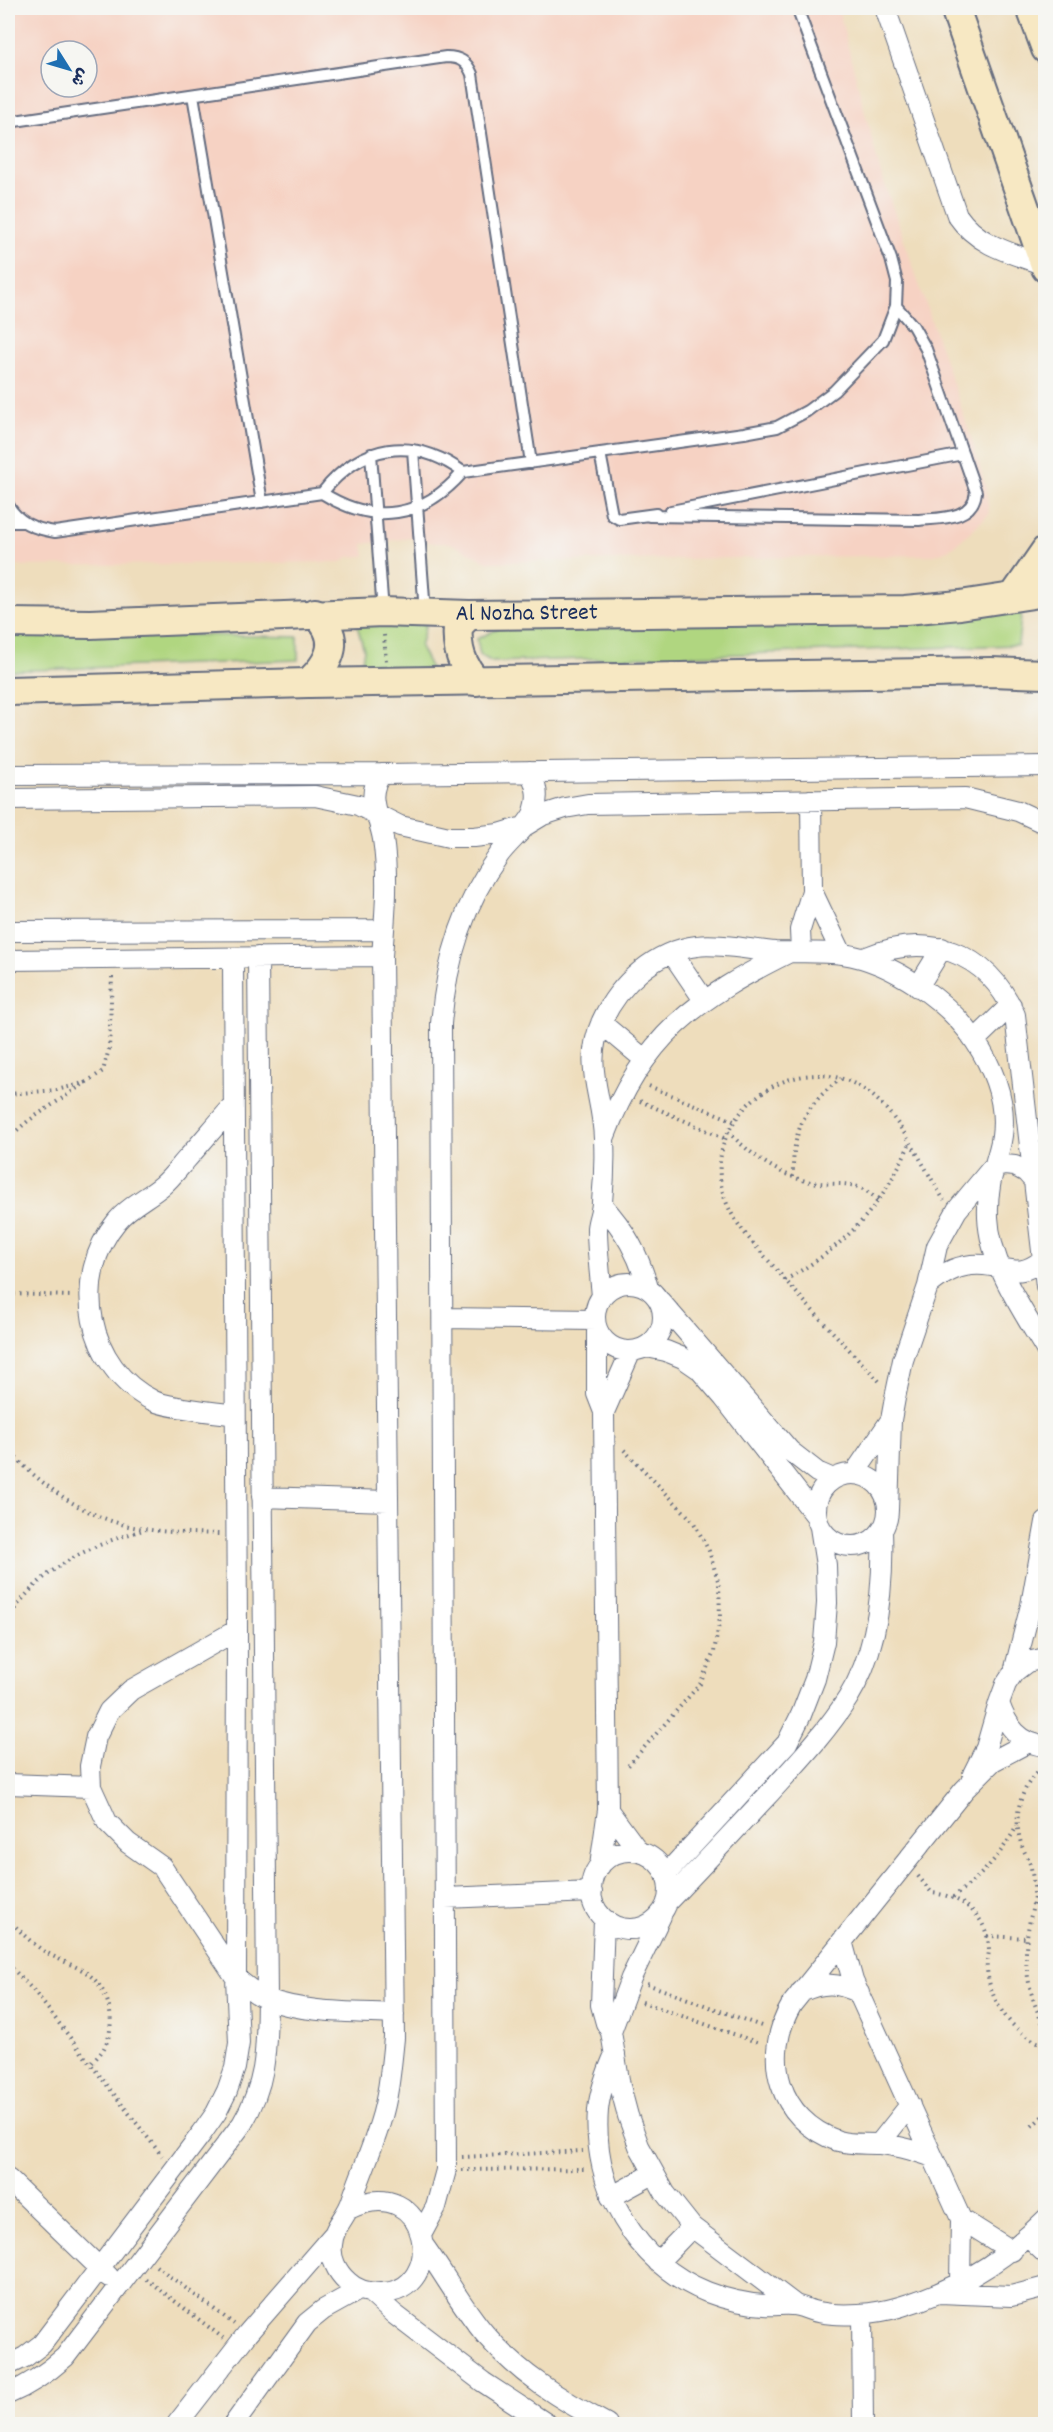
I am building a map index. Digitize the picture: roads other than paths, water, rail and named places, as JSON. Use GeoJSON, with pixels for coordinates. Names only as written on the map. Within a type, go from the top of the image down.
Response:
{"type":"FeatureCollection","features":[{"type":"Feature","properties":{"kind":"main road"},"geometry":{"type":"LineString","coordinates":[[955,8],[1045,266]]}},
{"type":"Feature","properties":{"kind":"main road"},"geometry":{"type":"LineString","coordinates":[[1031,8],[1046,49]]}},
{"type":"Feature","properties":{"kind":"main road"},"geometry":{"type":"LineString","coordinates":[[1014,596],[1046,550]]}},
{"type":"Feature","properties":{"kind":"main road","name":"Al Nozha Street"},"geometry":{"type":"LineString","coordinates":[[8,623],[90,624],[382,612],[469,615],[905,610],[960,605],[1046,592]]}},
{"type":"Feature","properties":{"kind":"main road"},"geometry":{"type":"LineString","coordinates":[[308,683],[322,670],[330,653],[331,634],[327,624],[315,613]]}},
{"type":"Feature","properties":{"kind":"main road"},"geometry":{"type":"LineString","coordinates":[[469,615],[458,626],[459,651],[465,668],[476,681]]}},
{"type":"Feature","properties":{"kind":"main road"},"geometry":{"type":"LineString","coordinates":[[8,691],[308,683],[979,672],[1046,674]]}},
{"type":"Feature","properties":{"kind":"street"},"geometry":{"type":"LineString","coordinates":[[885,8],[957,215],[981,240],[1045,266]]}},
{"type":"Feature","properties":{"kind":"street"},"geometry":{"type":"LineString","coordinates":[[8,775],[382,774],[1046,766]]}},
{"type":"Feature","properties":{"kind":"street"},"geometry":{"type":"LineString","coordinates":[[234,2424],[307,2323],[322,2310],[365,2291],[385,2293],[397,2289],[417,2272],[422,2260],[423,2240],[436,2207],[446,2164],[441,1024],[444,988],[452,952],[464,918],[480,885],[500,854],[533,815],[537,800],[537,785],[530,772]]}},
{"type":"Feature","properties":{"kind":"street"},"geometry":{"type":"LineString","coordinates":[[382,774],[373,789],[372,798],[378,815],[386,864],[382,956],[394,2014],[390,2080],[381,2122],[349,2209],[338,2223],[333,2235],[331,2248],[333,2261],[348,2283],[365,2291],[483,2382],[548,2424]]}},
{"type":"Feature","properties":{"kind":"street"},"geometry":{"type":"LineString","coordinates":[[8,799],[315,796],[337,799],[408,828],[449,837],[499,834],[523,826],[543,815],[588,804],[965,798],[1018,811],[1046,824]]}},
{"type":"Feature","properties":{"kind":"street"},"geometry":{"type":"LineString","coordinates":[[604,1137],[627,1086],[644,1059],[662,1037],[704,1000],[733,981],[794,952],[812,891],[811,800]]}},
{"type":"Feature","properties":{"kind":"street"},"geometry":{"type":"LineString","coordinates":[[812,891],[842,954]]}},
{"type":"Feature","properties":{"kind":"street"},"geometry":{"type":"LineString","coordinates":[[8,931],[384,930]]}},
{"type":"Feature","properties":{"kind":"street"},"geometry":{"type":"LineString","coordinates":[[864,958],[882,950],[902,946],[922,945],[942,948],[959,954],[990,975],[1011,1005],[1015,1015],[1046,1286]]}},
{"type":"Feature","properties":{"kind":"street"},"geometry":{"type":"LineString","coordinates":[[600,1866],[608,1810],[608,1788],[604,1421],[597,1394],[596,1307],[602,1296],[615,1285],[624,1283],[632,1283],[654,1295],[730,1394],[834,1542],[844,1546],[866,1544],[875,1538],[887,1520],[891,1420],[895,1398],[906,1351],[928,1286],[937,1246],[954,1216],[992,1167],[999,1151],[1003,1112],[1000,1093],[994,1074],[975,1040],[949,1011],[918,987],[883,966],[864,958],[842,954],[697,946],[672,953],[637,974],[622,988],[601,1023],[592,1065],[604,1137],[602,1205],[597,1228],[602,1296]]}},
{"type":"Feature","properties":{"kind":"street"},"geometry":{"type":"LineString","coordinates":[[918,987],[942,948]]}},
{"type":"Feature","properties":{"kind":"street"},"geometry":{"type":"LineString","coordinates":[[672,953],[704,1000]]}},
{"type":"Feature","properties":{"kind":"street"},"geometry":{"type":"LineString","coordinates":[[8,960],[382,956]]}},
{"type":"Feature","properties":{"kind":"street"},"geometry":{"type":"LineString","coordinates":[[8,2394],[48,2373],[66,2357],[242,2124],[255,2103],[262,2080],[267,1999],[258,957]]}},
{"type":"Feature","properties":{"kind":"street"},"geometry":{"type":"LineString","coordinates":[[8,2365],[25,2357],[42,2344],[101,2269],[216,2113],[235,2068],[239,2043],[236,1978],[237,1630],[233,958]]}},
{"type":"Feature","properties":{"kind":"street"},"geometry":{"type":"LineString","coordinates":[[975,1040],[1011,1005]]}},
{"type":"Feature","properties":{"kind":"street"},"geometry":{"type":"LineString","coordinates":[[601,1023],[644,1059]]}},
{"type":"Feature","properties":{"kind":"street"},"geometry":{"type":"LineString","coordinates":[[233,1106],[164,1184],[130,1207],[116,1222],[96,1257],[89,1297],[91,1319],[98,1340],[121,1377],[137,1391],[156,1402],[235,1414]]}},
{"type":"Feature","properties":{"kind":"street"},"geometry":{"type":"LineString","coordinates":[[992,1167],[1004,1165],[1016,1167],[1026,1172],[1034,1181]]}},
{"type":"Feature","properties":{"kind":"street"},"geometry":{"type":"LineString","coordinates":[[992,1167],[988,1193],[988,1219],[992,1244],[1000,1268],[1046,1350]]}},
{"type":"Feature","properties":{"kind":"street"},"geometry":{"type":"LineString","coordinates":[[602,1205],[627,1235],[663,1318],[662,1326],[654,1341],[639,1349],[604,1421]]}},
{"type":"Feature","properties":{"kind":"street"},"geometry":{"type":"LineString","coordinates":[[928,1286],[939,1276],[954,1268],[969,1264],[1009,1271],[1027,1270],[1042,1260]]}},
{"type":"Feature","properties":{"kind":"street"},"geometry":{"type":"LineString","coordinates":[[442,1318],[596,1325]]}},
{"type":"Feature","properties":{"kind":"street"},"geometry":{"type":"LineString","coordinates":[[596,1325],[611,1346],[666,1351],[683,1358],[730,1394],[790,1451],[817,1472],[833,1479]]}},
{"type":"Feature","properties":{"kind":"street"},"geometry":{"type":"LineString","coordinates":[[854,1474],[891,1420]]}},
{"type":"Feature","properties":{"kind":"street"},"geometry":{"type":"LineString","coordinates":[[666,1874],[787,1743],[801,1715],[815,1679],[824,1641],[827,1603],[826,1565],[818,1521],[819,1495],[833,1479],[854,1474],[874,1481],[887,1499],[888,1509]]}},
{"type":"Feature","properties":{"kind":"street"},"geometry":{"type":"LineString","coordinates":[[262,1497],[388,1501]]}},
{"type":"Feature","properties":{"kind":"street"},"geometry":{"type":"LineString","coordinates":[[1014,1672],[1031,1605],[1046,1522]]}},
{"type":"Feature","properties":{"kind":"street"},"geometry":{"type":"LineString","coordinates":[[611,2031],[627,1987],[665,1907],[669,1893],[666,1874],[655,1860],[639,1852],[630,1851],[614,1855],[600,1866],[595,1874],[591,1892],[597,1911],[604,1919],[623,1929],[646,1926],[665,1907],[803,1757],[849,1697],[871,1644],[882,1588],[882,1530]]}},
{"type":"Feature","properties":{"kind":"street"},"geometry":{"type":"LineString","coordinates":[[237,1630],[131,1690],[109,1711],[96,1737],[90,1766],[91,1787],[107,1822],[128,1843],[162,1867],[236,1978],[267,1999],[313,2009],[394,2014]]}},
{"type":"Feature","properties":{"kind":"street"},"geometry":{"type":"LineString","coordinates":[[964,1790],[986,1748],[1006,1684],[1014,1672],[1027,1662],[1046,1658]]}},
{"type":"Feature","properties":{"kind":"street"},"geometry":{"type":"LineString","coordinates":[[999,1703],[1010,1728],[1021,1739],[1039,1746]]}},
{"type":"Feature","properties":{"kind":"street"},"geometry":{"type":"LineString","coordinates":[[787,1743],[803,1757]]}},
{"type":"Feature","properties":{"kind":"street"},"geometry":{"type":"LineString","coordinates":[[933,2157],[916,2151],[879,2144],[859,2145],[840,2141],[821,2133],[805,2121],[792,2106],[782,2089],[777,2069],[777,2041],[784,2017],[801,1992],[964,1790],[993,1761],[1039,1746]]}},
{"type":"Feature","properties":{"kind":"street"},"geometry":{"type":"LineString","coordinates":[[8,1784],[91,1787]]}},
{"type":"Feature","properties":{"kind":"street"},"geometry":{"type":"LineString","coordinates":[[608,1810],[639,1852]]}},
{"type":"Feature","properties":{"kind":"street"},"geometry":{"type":"LineString","coordinates":[[445,1898],[591,1892]]}},
{"type":"Feature","properties":{"kind":"street"},"geometry":{"type":"LineString","coordinates":[[604,1919],[601,2005],[611,2031],[628,2116],[653,2174],[692,2227],[794,2304],[818,2313],[862,2314],[899,2307],[960,2283],[1012,2251],[1046,2219]]}},
{"type":"Feature","properties":{"kind":"street"},"geometry":{"type":"LineString","coordinates":[[842,1941],[859,1993],[962,2219],[960,2283]]}},
{"type":"Feature","properties":{"kind":"street"},"geometry":{"type":"LineString","coordinates":[[801,1992],[815,1985],[831,1983],[846,1986],[859,1993]]}},
{"type":"Feature","properties":{"kind":"street"},"geometry":{"type":"LineString","coordinates":[[615,2054],[603,2082],[598,2110],[601,2160],[611,2197],[631,2232],[658,2262],[681,2279],[699,2288],[736,2301],[765,2305],[794,2304]]}},
{"type":"Feature","properties":{"kind":"street"},"geometry":{"type":"LineString","coordinates":[[879,2144],[910,2105]]}},
{"type":"Feature","properties":{"kind":"street"},"geometry":{"type":"LineString","coordinates":[[611,2197],[653,2174]]}},
{"type":"Feature","properties":{"kind":"street"},"geometry":{"type":"LineString","coordinates":[[8,2179],[119,2287]]}},
{"type":"Feature","properties":{"kind":"street"},"geometry":{"type":"LineString","coordinates":[[349,2209],[371,2201],[384,2201],[408,2211],[416,2222],[423,2240],[485,2334],[512,2363],[547,2391],[607,2424]]}},
{"type":"Feature","properties":{"kind":"street"},"geometry":{"type":"LineString","coordinates":[[962,2219],[1012,2251]]}},
{"type":"Feature","properties":{"kind":"street"},"geometry":{"type":"LineString","coordinates":[[658,2262],[692,2227]]}},
{"type":"Feature","properties":{"kind":"street"},"geometry":{"type":"LineString","coordinates":[[177,2424],[241,2341],[333,2235]]}},
{"type":"Feature","properties":{"kind":"street"},"geometry":{"type":"LineString","coordinates":[[1028,2237],[1046,2254]]}},
{"type":"Feature","properties":{"kind":"street"},"geometry":{"type":"LineString","coordinates":[[934,2293],[1011,2296],[1046,2287]]}},
{"type":"Feature","properties":{"kind":"street"},"geometry":{"type":"LineString","coordinates":[[862,2314],[863,2424]]}},
{"type":"Feature","properties":{"kind":"lane"},"geometry":{"type":"LineString","coordinates":[[8,505],[24,522],[39,530],[55,532],[322,493],[338,503],[357,510],[390,513],[417,507],[435,499],[463,472],[777,427],[807,411],[834,391],[883,340],[896,306],[897,282],[891,259],[797,8]]}},
{"type":"Feature","properties":{"kind":"lane"},"geometry":{"type":"LineString","coordinates":[[8,122],[446,57],[455,57],[469,66],[531,463]]}},
{"type":"Feature","properties":{"kind":"lane"},"geometry":{"type":"LineString","coordinates":[[193,94],[262,502]]}},
{"type":"Feature","properties":{"kind":"lane"},"geometry":{"type":"LineString","coordinates":[[649,516],[919,520],[942,518],[969,510],[975,502],[976,492],[926,349],[913,326],[896,306]]}},
{"type":"Feature","properties":{"kind":"lane"},"geometry":{"type":"LineString","coordinates":[[322,493],[335,477],[352,463],[385,450],[412,450],[431,454],[448,461],[463,472]]}},
{"type":"Feature","properties":{"kind":"lane"},"geometry":{"type":"LineString","coordinates":[[412,450],[425,613]]}},
{"type":"Feature","properties":{"kind":"lane"},"geometry":{"type":"LineString","coordinates":[[600,453],[612,515],[620,519],[649,516],[963,454]]}},
{"type":"Feature","properties":{"kind":"lane"},"geometry":{"type":"LineString","coordinates":[[371,454],[382,612]]}},
{"type":"Feature","properties":{"kind":"lane"},"geometry":{"type":"LineString","coordinates":[[8,522],[24,522]]}}]}
